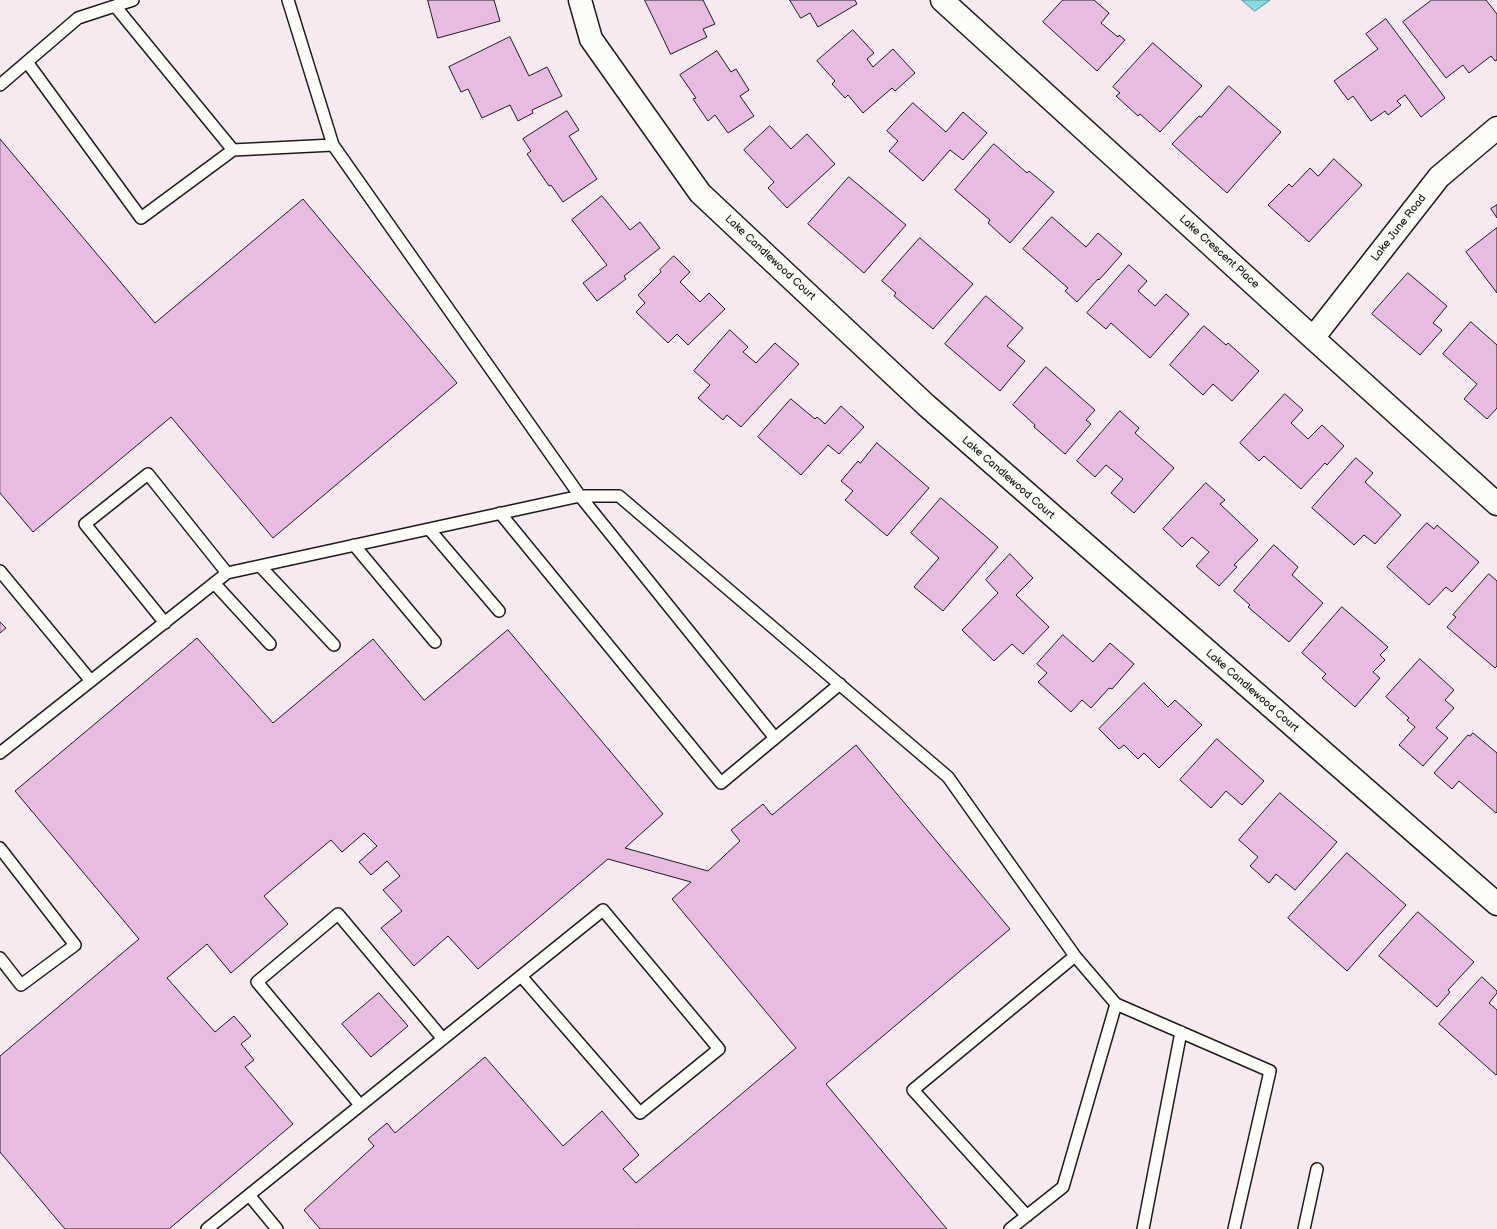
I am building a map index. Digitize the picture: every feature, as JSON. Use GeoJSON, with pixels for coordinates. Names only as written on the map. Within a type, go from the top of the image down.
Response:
{"type":"FeatureCollection","features":[{"type":"Feature","properties":{"kind":"street","name":"Lake Candlewood Court"},"geometry":{"type":"LineString","coordinates":[[580,0],[591,39],[700,193],[926,405],[1497,904]]}},
{"type":"Feature","properties":{"kind":"street","name":"Lake Crescent Place"},"geometry":{"type":"LineString","coordinates":[[942,0],[1497,504]]}},
{"type":"Feature","properties":{"kind":"street","name":"Lake June Road"},"geometry":{"type":"LineString","coordinates":[[1313,338],[1439,177],[1497,128]]}},
{"type":"Feature","properties":{"kind":"lane"},"geometry":{"type":"LineString","coordinates":[[0,85],[78,18],[133,0]]}},
{"type":"Feature","properties":{"kind":"lane"},"geometry":{"type":"LineString","coordinates":[[288,0],[334,146],[580,496],[775,738]]}},
{"type":"Feature","properties":{"kind":"lane"},"geometry":{"type":"LineString","coordinates":[[115,6],[233,150]]}},
{"type":"Feature","properties":{"kind":"lane"},"geometry":{"type":"LineString","coordinates":[[27,62],[141,218],[233,150],[334,146]]}},
{"type":"Feature","properties":{"kind":"lane"},"geometry":{"type":"LineString","coordinates":[[165,623],[85,524],[96,515],[148,474],[227,573]]}},
{"type":"Feature","properties":{"kind":"lane"},"geometry":{"type":"LineString","coordinates":[[0,753],[227,573],[580,496],[619,496],[948,777],[1075,956],[1116,1004],[1270,1071],[1234,1229]]}},
{"type":"Feature","properties":{"kind":"lane"},"geometry":{"type":"LineString","coordinates":[[500,513],[721,783],[840,684]]}},
{"type":"Feature","properties":{"kind":"lane"},"geometry":{"type":"LineString","coordinates":[[429,529],[499,611]]}},
{"type":"Feature","properties":{"kind":"lane"},"geometry":{"type":"LineString","coordinates":[[354,545],[435,642]]}},
{"type":"Feature","properties":{"kind":"lane"},"geometry":{"type":"LineString","coordinates":[[260,566],[334,645]]}},
{"type":"Feature","properties":{"kind":"lane"},"geometry":{"type":"LineString","coordinates":[[0,571],[91,681]]}},
{"type":"Feature","properties":{"kind":"lane"},"geometry":{"type":"LineString","coordinates":[[214,583],[270,644]]}},
{"type":"Feature","properties":{"kind":"lane"},"geometry":{"type":"LineString","coordinates":[[0,848],[75,945],[21,985],[0,958]]}},
{"type":"Feature","properties":{"kind":"lane"},"geometry":{"type":"LineString","coordinates":[[207,1229],[360,1105],[603,910],[719,1049],[640,1113],[521,976]]}},
{"type":"Feature","properties":{"kind":"lane"},"geometry":{"type":"LineString","coordinates":[[360,1105],[257,982],[338,914],[443,1039]]}},
{"type":"Feature","properties":{"kind":"lane"},"geometry":{"type":"LineString","coordinates":[[1026,1216],[913,1090],[1075,956]]}},
{"type":"Feature","properties":{"kind":"lane"},"geometry":{"type":"LineString","coordinates":[[1010,1229],[1063,1187],[1116,1004]]}},
{"type":"Feature","properties":{"kind":"lane"},"geometry":{"type":"LineString","coordinates":[[1143,1229],[1181,1032]]}},
{"type":"Feature","properties":{"kind":"lane"},"geometry":{"type":"LineString","coordinates":[[1304,1229],[1317,1169]]}},
{"type":"Feature","properties":{"kind":"lane"},"geometry":{"type":"LineString","coordinates":[[249,1195],[277,1229]]}},
{"type":"Feature","properties":{"kind":"water"},"geometry":{"type":"Polygon","coordinates":[[[1242,0],[1270,0],[1255,11],[1242,0]]]}},
{"type":"Feature","properties":{"kind":"building"},"geometry":{"type":"Polygon","coordinates":[[[428,0],[494,0],[500,21],[438,38],[428,0]]]}},
{"type":"Feature","properties":{"kind":"building"},"geometry":{"type":"Polygon","coordinates":[[[645,0],[703,0],[715,24],[703,29],[707,37],[671,54],[645,0]]]}},
{"type":"Feature","properties":{"kind":"building"},"geometry":{"type":"Polygon","coordinates":[[[790,0],[855,0],[857,4],[818,27],[810,13],[801,18],[790,0]]]}},
{"type":"Feature","properties":{"kind":"building"},"geometry":{"type":"Polygon","coordinates":[[[1063,0],[1094,0],[1109,13],[1101,23],[1118,37],[1119,35],[1125,40],[1097,71],[1043,22],[1063,0]]]}},
{"type":"Feature","properties":{"kind":"building"},"geometry":{"type":"Polygon","coordinates":[[[1432,0],[1486,0],[1497,14],[1497,60],[1495,61],[1491,56],[1469,73],[1463,65],[1446,78],[1403,22],[1432,0]]]}},
{"type":"Feature","properties":{"kind":"building"},"geometry":{"type":"Polygon","coordinates":[[[1386,19],[1445,98],[1421,117],[1405,95],[1397,101],[1401,105],[1388,115],[1385,111],[1371,121],[1353,96],[1348,100],[1334,81],[1378,49],[1366,34],[1386,19]]]}},
{"type":"Feature","properties":{"kind":"building"},"geometry":{"type":"Polygon","coordinates":[[[853,30],[874,53],[867,59],[873,67],[893,49],[915,73],[895,91],[892,88],[863,113],[848,95],[845,98],[832,84],[835,81],[817,61],[853,30]]]}},
{"type":"Feature","properties":{"kind":"building"},"geometry":{"type":"Polygon","coordinates":[[[510,37],[529,76],[547,67],[562,96],[532,110],[533,113],[518,121],[510,105],[482,118],[468,89],[461,92],[449,67],[510,37]]]}},
{"type":"Feature","properties":{"kind":"building"},"geometry":{"type":"Polygon","coordinates":[[[1153,43],[1202,86],[1160,132],[1140,114],[1138,116],[1116,96],[1120,93],[1113,87],[1153,43]]]}},
{"type":"Feature","properties":{"kind":"building"},"geometry":{"type":"Polygon","coordinates":[[[717,51],[731,72],[736,69],[749,90],[740,96],[754,116],[728,133],[715,115],[708,121],[693,99],[696,98],[680,75],[717,51]]]}},
{"type":"Feature","properties":{"kind":"building"},"geometry":{"type":"Polygon","coordinates":[[[1229,86],[1281,132],[1227,193],[1172,144],[1199,116],[1201,117],[1229,86]]]}},
{"type":"Feature","properties":{"kind":"building"},"geometry":{"type":"Polygon","coordinates":[[[913,103],[946,132],[963,112],[987,133],[963,160],[950,150],[923,181],[889,151],[898,141],[887,131],[913,103]]]}},
{"type":"Feature","properties":{"kind":"building"},"geometry":{"type":"Polygon","coordinates":[[[567,111],[579,130],[569,136],[597,179],[563,202],[551,185],[549,186],[527,154],[531,151],[523,139],[567,111]]]}},
{"type":"Feature","properties":{"kind":"building"},"geometry":{"type":"Polygon","coordinates":[[[770,126],[791,149],[807,134],[835,164],[787,208],[768,188],[774,182],[744,150],[770,126]]]}},
{"type":"Feature","properties":{"kind":"building"},"geometry":{"type":"Polygon","coordinates":[[[0,139],[155,323],[303,199],[457,383],[273,538],[171,417],[33,532],[0,493],[0,139]]]}},
{"type":"Feature","properties":{"kind":"building"},"geometry":{"type":"Polygon","coordinates":[[[994,144],[1027,173],[1029,171],[1054,192],[1010,243],[988,223],[990,220],[955,190],[994,144]]]}},
{"type":"Feature","properties":{"kind":"building"},"geometry":{"type":"Polygon","coordinates":[[[1334,159],[1362,185],[1309,242],[1268,205],[1289,184],[1292,187],[1310,168],[1318,176],[1334,159]]]}},
{"type":"Feature","properties":{"kind":"building"},"geometry":{"type":"Polygon","coordinates":[[[849,177],[906,225],[864,273],[808,224],[849,177]]]}},
{"type":"Feature","properties":{"kind":"building"},"geometry":{"type":"Polygon","coordinates":[[[602,196],[630,230],[640,222],[660,248],[624,276],[626,279],[597,301],[583,283],[607,265],[572,220],[602,196]]]}},
{"type":"Feature","properties":{"kind":"building"},"geometry":{"type":"Polygon","coordinates":[[[1497,205],[1497,218],[1491,209],[1497,205]]]}},
{"type":"Feature","properties":{"kind":"building"},"geometry":{"type":"Polygon","coordinates":[[[1052,217],[1086,247],[1098,233],[1122,254],[1077,302],[1065,291],[1068,288],[1023,249],[1052,217]]]}},
{"type":"Feature","properties":{"kind":"building"},"geometry":{"type":"Polygon","coordinates":[[[1497,228],[1497,293],[1466,252],[1497,228]]]}},
{"type":"Feature","properties":{"kind":"building"},"geometry":{"type":"Polygon","coordinates":[[[920,238],[973,284],[933,329],[894,296],[896,293],[882,281],[920,238]]]}},
{"type":"Feature","properties":{"kind":"building"},"geometry":{"type":"Polygon","coordinates":[[[674,256],[690,272],[680,282],[700,302],[709,293],[725,309],[688,345],[677,334],[668,343],[636,312],[645,303],[638,295],[661,272],[660,270],[674,256]]]}},
{"type":"Feature","properties":{"kind":"building"},"geometry":{"type":"Polygon","coordinates":[[[1129,265],[1147,281],[1138,291],[1155,306],[1166,294],[1189,314],[1150,358],[1111,323],[1106,329],[1087,313],[1129,265]]]}},
{"type":"Feature","properties":{"kind":"building"},"geometry":{"type":"Polygon","coordinates":[[[1408,273],[1447,306],[1433,323],[1442,330],[1420,355],[1372,314],[1408,273]]]}},
{"type":"Feature","properties":{"kind":"building"},"geometry":{"type":"Polygon","coordinates":[[[986,296],[1023,328],[1007,346],[1025,361],[1000,391],[945,344],[986,296]]]}},
{"type":"Feature","properties":{"kind":"building"},"geometry":{"type":"Polygon","coordinates":[[[1471,322],[1497,345],[1497,408],[1487,419],[1464,399],[1477,384],[1443,354],[1471,322]]]}},
{"type":"Feature","properties":{"kind":"building"},"geometry":{"type":"Polygon","coordinates":[[[1204,326],[1226,345],[1228,343],[1259,371],[1232,401],[1213,384],[1203,395],[1170,365],[1204,326]]]}},
{"type":"Feature","properties":{"kind":"building"},"geometry":{"type":"Polygon","coordinates":[[[730,330],[748,347],[743,352],[756,363],[775,343],[799,364],[741,427],[727,415],[723,420],[698,398],[710,385],[694,371],[730,330]]]}},
{"type":"Feature","properties":{"kind":"building"},"geometry":{"type":"Polygon","coordinates":[[[1046,367],[1095,410],[1086,420],[1091,424],[1065,454],[1034,427],[1035,425],[1013,405],[1046,367]]]}},
{"type":"Feature","properties":{"kind":"building"},"geometry":{"type":"Polygon","coordinates":[[[1285,394],[1303,410],[1291,423],[1308,439],[1322,425],[1344,446],[1327,465],[1325,463],[1301,489],[1264,456],[1259,461],[1240,443],[1285,394]]]}},
{"type":"Feature","properties":{"kind":"building"},"geometry":{"type":"Polygon","coordinates":[[[791,399],[815,419],[817,417],[825,424],[841,406],[864,427],[839,454],[828,445],[801,475],[758,437],[791,399]]]}},
{"type":"Feature","properties":{"kind":"building"},"geometry":{"type":"Polygon","coordinates":[[[1120,411],[1139,428],[1135,433],[1174,468],[1134,513],[1111,493],[1123,479],[1106,465],[1095,477],[1077,461],[1120,411]]]}},
{"type":"Feature","properties":{"kind":"building"},"geometry":{"type":"Polygon","coordinates":[[[877,443],[929,488],[887,536],[845,500],[853,491],[841,481],[858,461],[860,463],[877,443]]]}},
{"type":"Feature","properties":{"kind":"building"},"geometry":{"type":"Polygon","coordinates":[[[1356,458],[1373,473],[1365,482],[1401,515],[1375,544],[1364,535],[1354,545],[1312,508],[1356,458]]]}},
{"type":"Feature","properties":{"kind":"building"},"geometry":{"type":"Polygon","coordinates":[[[1206,483],[1225,500],[1220,504],[1258,540],[1234,565],[1237,567],[1219,586],[1196,566],[1209,552],[1192,537],[1182,547],[1163,529],[1206,483]]]}},
{"type":"Feature","properties":{"kind":"building"},"geometry":{"type":"Polygon","coordinates":[[[941,498],[998,547],[943,611],[914,587],[939,558],[911,533],[941,498]]]}},
{"type":"Feature","properties":{"kind":"building"},"geometry":{"type":"Polygon","coordinates":[[[1427,523],[1434,529],[1437,525],[1479,562],[1452,592],[1446,587],[1429,605],[1387,567],[1427,523]]]}},
{"type":"Feature","properties":{"kind":"building"},"geometry":{"type":"Polygon","coordinates":[[[1274,545],[1298,567],[1292,575],[1323,603],[1289,642],[1248,607],[1250,605],[1234,591],[1274,545]]]}},
{"type":"Feature","properties":{"kind":"building"},"geometry":{"type":"Polygon","coordinates":[[[1010,554],[1033,578],[1016,595],[1049,627],[1023,654],[1012,644],[994,661],[962,630],[998,593],[986,580],[1010,554]]]}},
{"type":"Feature","properties":{"kind":"building"},"geometry":{"type":"Polygon","coordinates":[[[1489,574],[1497,581],[1497,666],[1495,668],[1447,627],[1456,617],[1453,615],[1489,574]]]}},
{"type":"Feature","properties":{"kind":"building"},"geometry":{"type":"Polygon","coordinates":[[[1342,607],[1388,647],[1380,655],[1385,660],[1373,672],[1380,678],[1355,707],[1322,678],[1326,674],[1302,653],[1342,607]]]}},
{"type":"Feature","properties":{"kind":"building"},"geometry":{"type":"Polygon","coordinates":[[[0,622],[6,628],[0,633],[0,622]]]}},
{"type":"Feature","properties":{"kind":"building"},"geometry":{"type":"Polygon","coordinates":[[[508,630],[663,814],[625,848],[708,871],[740,841],[731,830],[763,804],[772,815],[856,745],[1010,929],[826,1084],[947,1229],[320,1229],[304,1210],[374,1146],[368,1139],[387,1123],[395,1133],[485,1057],[563,1146],[602,1111],[639,1155],[623,1169],[636,1183],[796,1048],[672,899],[691,882],[608,859],[478,969],[448,936],[414,966],[381,928],[402,911],[383,890],[400,876],[387,861],[371,875],[359,862],[377,846],[364,833],[342,852],[331,840],[264,896],[288,924],[231,973],[207,944],[167,978],[215,1032],[234,1016],[251,1036],[241,1044],[254,1060],[245,1067],[293,1124],[169,1229],[65,1229],[0,1152],[0,1056],[139,939],[15,791],[197,638],[273,723],[373,639],[424,700],[508,630]]]}},
{"type":"Feature","properties":{"kind":"building"},"geometry":{"type":"Polygon","coordinates":[[[1063,635],[1093,662],[1110,643],[1134,664],[1112,689],[1109,688],[1091,708],[1082,700],[1071,712],[1038,682],[1047,673],[1037,664],[1063,635]]]}},
{"type":"Feature","properties":{"kind":"building"},"geometry":{"type":"Polygon","coordinates":[[[1420,659],[1454,690],[1445,700],[1454,708],[1436,728],[1448,738],[1423,766],[1399,745],[1415,727],[1407,720],[1409,718],[1386,697],[1420,659]]]}},
{"type":"Feature","properties":{"kind":"building"},"geometry":{"type":"Polygon","coordinates":[[[1144,683],[1168,707],[1175,700],[1202,725],[1159,768],[1144,753],[1138,759],[1124,745],[1119,749],[1099,729],[1144,683]]]}},
{"type":"Feature","properties":{"kind":"building"},"geometry":{"type":"Polygon","coordinates":[[[1473,733],[1497,753],[1496,813],[1459,781],[1452,789],[1434,773],[1468,735],[1470,736],[1473,733]]]}},
{"type":"Feature","properties":{"kind":"building"},"geometry":{"type":"Polygon","coordinates":[[[1217,739],[1264,781],[1242,805],[1226,791],[1211,808],[1180,780],[1217,739]]]}},
{"type":"Feature","properties":{"kind":"building"},"geometry":{"type":"Polygon","coordinates":[[[1280,793],[1337,842],[1295,890],[1276,874],[1269,883],[1250,866],[1258,857],[1239,840],[1280,793]]]}},
{"type":"Feature","properties":{"kind":"building"},"geometry":{"type":"Polygon","coordinates":[[[1347,853],[1406,905],[1347,971],[1288,918],[1347,853]]]}},
{"type":"Feature","properties":{"kind":"building"},"geometry":{"type":"Polygon","coordinates":[[[1418,912],[1474,962],[1448,990],[1450,992],[1437,1007],[1379,956],[1418,912]]]}},
{"type":"Feature","properties":{"kind":"building"},"geometry":{"type":"Polygon","coordinates":[[[1482,977],[1497,991],[1489,1003],[1497,1010],[1496,1075],[1439,1024],[1482,977]]]}},
{"type":"Feature","properties":{"kind":"building"},"geometry":{"type":"Polygon","coordinates":[[[379,993],[408,1026],[371,1057],[342,1024],[379,993]]]}}]}
